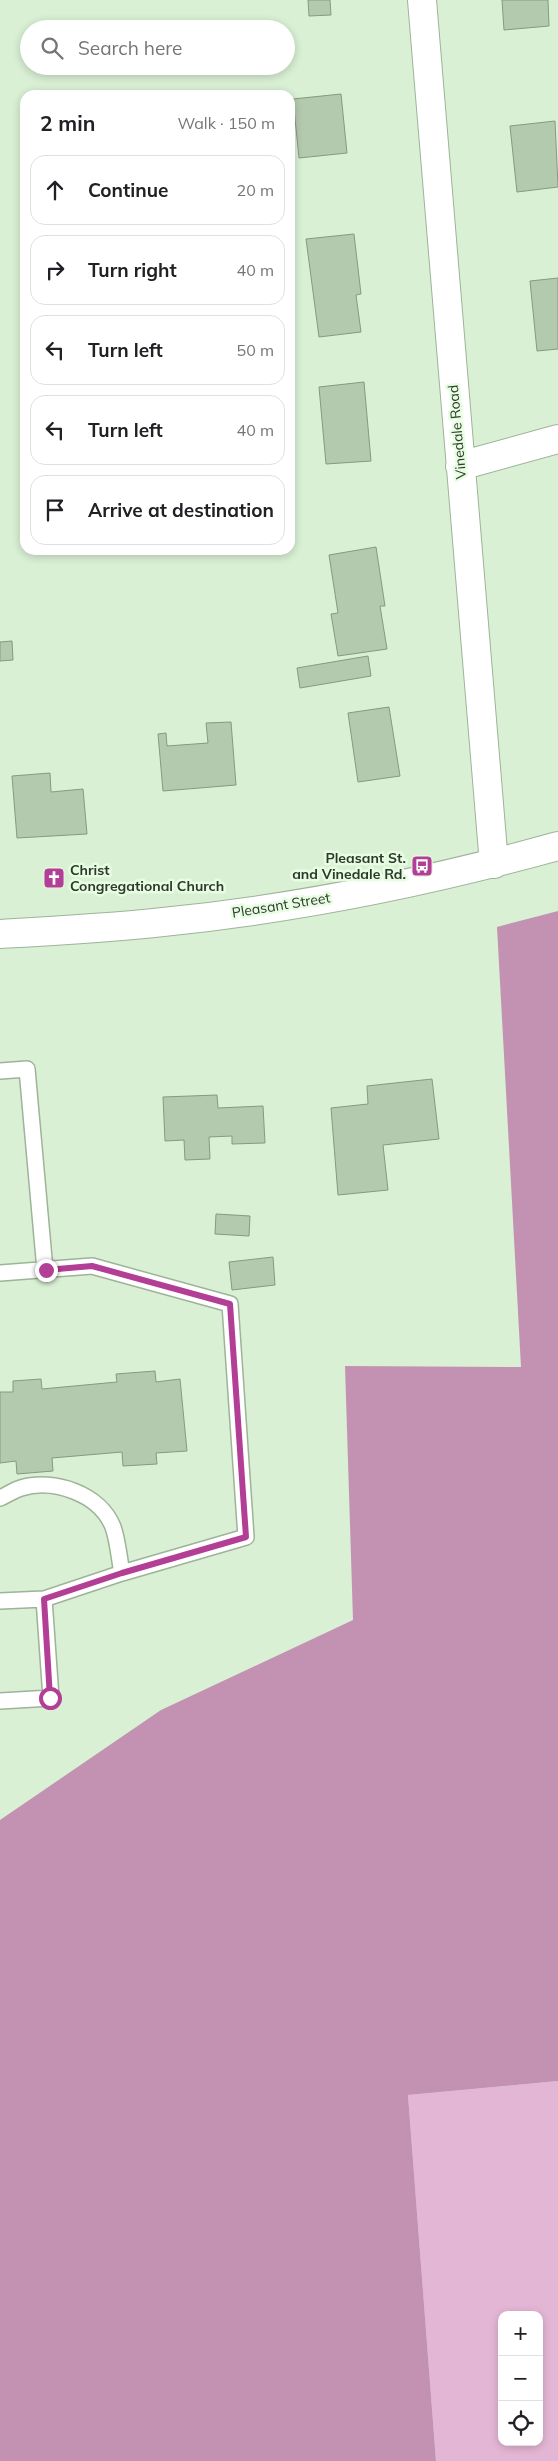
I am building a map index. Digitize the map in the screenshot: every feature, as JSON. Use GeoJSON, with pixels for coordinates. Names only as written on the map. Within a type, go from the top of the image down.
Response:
{"type":"FeatureCollection","features":[{"type":"Feature","properties":{"kind":"street","name":"Vinedale Road"},"geometry":{"type":"LineString","coordinates":[[422,0],[494,864]]}},
{"type":"Feature","properties":{"kind":"street"},"geometry":{"type":"LineString","coordinates":[[460,466],[558,439]]}},
{"type":"Feature","properties":{"kind":"street","name":"Pleasant Street"},"geometry":{"type":"LineString","coordinates":[[0,934],[164,922],[293,905],[494,864],[558,846]]}},
{"type":"Feature","properties":{"kind":"lane"},"geometry":{"type":"LineString","coordinates":[[0,1071],[27,1069],[46,1270]]}},
{"type":"Feature","properties":{"kind":"lane"},"geometry":{"type":"LineString","coordinates":[[0,1273],[92,1266],[230,1304],[246,1537],[122,1573],[44,1599],[0,1601]]}},
{"type":"Feature","properties":{"kind":"lane"},"geometry":{"type":"LineString","coordinates":[[0,1498],[22,1488],[47,1486],[74,1490],[99,1505],[113,1527],[122,1573]]}},
{"type":"Feature","properties":{"kind":"lane"},"geometry":{"type":"LineString","coordinates":[[0,1701],[50,1698],[44,1599]]}},
{"type":"Feature","properties":{"kind":"shaded area"},"geometry":{"type":"Polygon","coordinates":[[[558,911],[558,2081],[408,2095],[436,2461],[0,2461],[0,1820],[161,1710],[353,1620],[345,1366],[521,1367],[497,927],[558,911]]]}},
{"type":"Feature","properties":{"kind":"shaded area"},"geometry":{"type":"Polygon","coordinates":[[[558,2081],[558,2461],[436,2461],[408,2095],[558,2081]]]}},
{"type":"Feature","properties":{"kind":"building"},"geometry":{"type":"Polygon","coordinates":[[[308,0],[330,0],[331,15],[309,16],[308,0]]]}},
{"type":"Feature","properties":{"kind":"building"},"geometry":{"type":"Polygon","coordinates":[[[502,0],[548,0],[549,26],[504,30],[502,0]]]}},
{"type":"Feature","properties":{"kind":"building"},"geometry":{"type":"Polygon","coordinates":[[[341,94],[347,153],[299,158],[295,99],[341,94]]]}},
{"type":"Feature","properties":{"kind":"building"},"geometry":{"type":"Polygon","coordinates":[[[555,121],[558,187],[517,192],[510,126],[555,121]]]}},
{"type":"Feature","properties":{"kind":"building"},"geometry":{"type":"Polygon","coordinates":[[[354,234],[361,294],[356,295],[361,332],[319,337],[306,239],[354,234]]]}},
{"type":"Feature","properties":{"kind":"building"},"geometry":{"type":"Polygon","coordinates":[[[558,278],[558,349],[537,351],[530,281],[558,278]]]}},
{"type":"Feature","properties":{"kind":"building"},"geometry":{"type":"Polygon","coordinates":[[[364,382],[371,461],[326,464],[319,387],[364,382]]]}},
{"type":"Feature","properties":{"kind":"building"},"geometry":{"type":"Polygon","coordinates":[[[376,547],[385,606],[380,606],[387,649],[338,656],[331,614],[338,613],[329,555],[376,547]]]}},
{"type":"Feature","properties":{"kind":"building"},"geometry":{"type":"Polygon","coordinates":[[[12,641],[13,660],[0,661],[0,642],[12,641]]]}},
{"type":"Feature","properties":{"kind":"building"},"geometry":{"type":"Polygon","coordinates":[[[368,656],[371,676],[300,688],[297,668],[368,656]]]}},
{"type":"Feature","properties":{"kind":"building"},"geometry":{"type":"Polygon","coordinates":[[[389,707],[400,776],[358,782],[348,713],[389,707]]]}},
{"type":"Feature","properties":{"kind":"building"},"geometry":{"type":"Polygon","coordinates":[[[231,722],[236,785],[163,791],[158,734],[166,733],[167,746],[208,743],[206,723],[231,722]]]}},
{"type":"Feature","properties":{"kind":"building"},"geometry":{"type":"Polygon","coordinates":[[[50,773],[51,792],[83,789],[87,834],[17,838],[12,776],[50,773]]]}},
{"type":"Feature","properties":{"kind":"building"},"geometry":{"type":"Polygon","coordinates":[[[432,1079],[439,1139],[383,1145],[388,1190],[338,1195],[331,1108],[368,1104],[367,1086],[432,1079]]]}},
{"type":"Feature","properties":{"kind":"building"},"geometry":{"type":"Polygon","coordinates":[[[217,1095],[218,1108],[263,1106],[265,1143],[232,1144],[232,1136],[209,1137],[210,1159],[185,1160],[184,1140],[165,1141],[163,1097],[217,1095]]]}},
{"type":"Feature","properties":{"kind":"building"},"geometry":{"type":"Polygon","coordinates":[[[216,1214],[250,1216],[249,1236],[215,1234],[216,1214]]]}},
{"type":"Feature","properties":{"kind":"building"},"geometry":{"type":"Polygon","coordinates":[[[273,1257],[275,1285],[232,1290],[229,1262],[273,1257]]]}},
{"type":"Feature","properties":{"kind":"building"},"geometry":{"type":"Polygon","coordinates":[[[155,1371],[156,1382],[180,1379],[187,1451],[156,1453],[157,1464],[123,1466],[122,1452],[52,1458],[53,1471],[17,1474],[16,1461],[0,1463],[0,1392],[13,1392],[13,1381],[41,1379],[42,1389],[117,1382],[116,1374],[155,1371]]]}},
{"type":"Feature","properties":{"kind":"place","name":"Pleasant St. and Vinedale Rd."},"geometry":{"type":"Point","coordinates":[422,866]}},
{"type":"Feature","properties":{"kind":"place","name":"Christ Congregational Church"},"geometry":{"type":"Point","coordinates":[54,878]}},
{"type":"Feature","properties":{"kind":"route"},"geometry":{"type":"LineString","coordinates":[[46,1270],[92,1266],[230,1304],[246,1537],[122,1573],[44,1599],[50,1698]]}}]}
